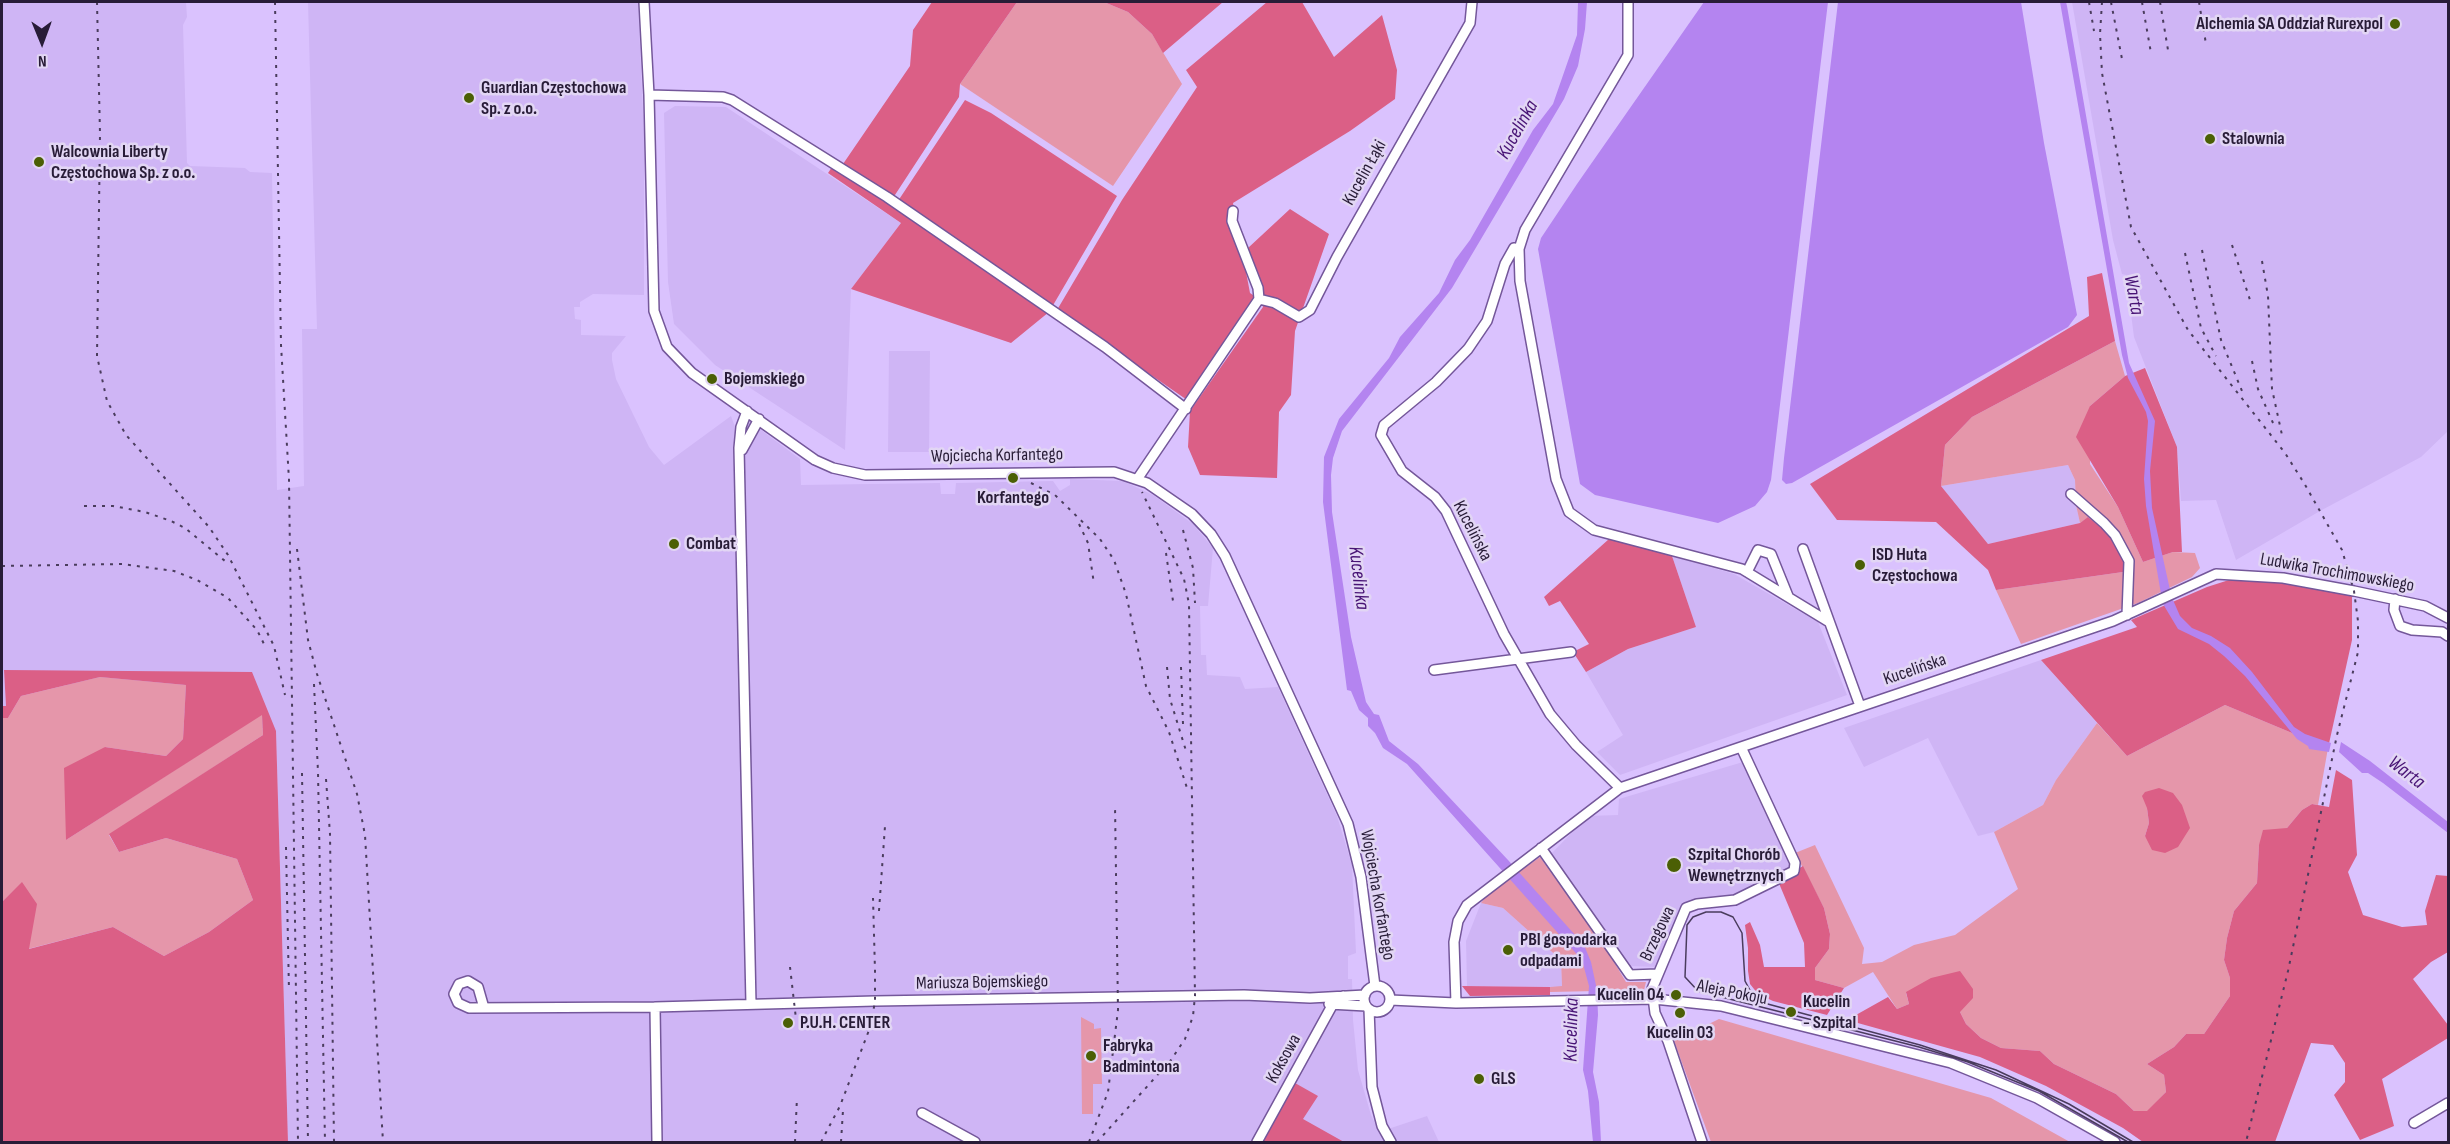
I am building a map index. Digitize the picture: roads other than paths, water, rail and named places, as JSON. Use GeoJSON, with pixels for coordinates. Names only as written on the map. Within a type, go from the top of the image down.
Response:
{"type":"FeatureCollection","features":[{"type":"Feature","properties":{"kind":"street","name":"Wojciecha Korfantego"},"geometry":{"type":"LineString","coordinates":[[644,2],[649,95],[654,300],[659,330],[677,359],[816,460],[848,473],[1103,471],[1138,478],[1176,501],[1202,524],[1219,545],[1240,588],[1348,824],[1361,877],[1375,986]]}},
{"type":"Feature","properties":{"kind":"street","name":"Kucelin Łąki"},"geometry":{"type":"LineString","coordinates":[[1259,299],[1275,303],[1299,317],[1310,310],[1336,257],[1470,23],[1472,2]]}},
{"type":"Feature","properties":{"kind":"street"},"geometry":{"type":"LineString","coordinates":[[1628,2],[1628,55],[1525,230],[1519,249],[1520,281],[1556,479],[1569,512],[1594,530],[1747,572],[1829,622]]}},
{"type":"Feature","properties":{"kind":"street"},"geometry":{"type":"LineString","coordinates":[[649,95],[723,97],[732,100],[886,197],[1105,347],[1186,409]]}},
{"type":"Feature","properties":{"kind":"street"},"geometry":{"type":"LineString","coordinates":[[1138,478],[1259,299],[1258,288],[1232,222],[1233,211]]}},
{"type":"Feature","properties":{"kind":"street","name":"Kucelińska"},"geometry":{"type":"LineString","coordinates":[[1519,249],[1514,248],[1505,264],[1487,321],[1468,349],[1436,382],[1384,425],[1381,435],[1402,471],[1435,497],[1446,511],[1504,634],[1550,714],[1576,745],[1620,788]]}},
{"type":"Feature","properties":{"kind":"street"},"geometry":{"type":"LineString","coordinates":[[747,411],[741,427],[740,461],[751,1004]]}},
{"type":"Feature","properties":{"kind":"street"},"geometry":{"type":"LineString","coordinates":[[740,461],[743,446],[759,420]]}},
{"type":"Feature","properties":{"kind":"street"},"geometry":{"type":"LineString","coordinates":[[2071,494],[2109,529],[2129,561],[2127,615]]}},
{"type":"Feature","properties":{"kind":"street"},"geometry":{"type":"LineString","coordinates":[[1803,549],[1860,706]]}},
{"type":"Feature","properties":{"kind":"street"},"geometry":{"type":"LineString","coordinates":[[1747,572],[1758,550],[1771,554],[1788,596]]}},
{"type":"Feature","properties":{"kind":"street","name":"Kucelińska"},"geometry":{"type":"LineString","coordinates":[[1456,1003],[1454,942],[1458,921],[1467,906],[1620,788],[2127,615],[2217,574]]}},
{"type":"Feature","properties":{"kind":"street","name":"Ludwika Trochimowskiego"},"geometry":{"type":"LineString","coordinates":[[2217,574],[2283,579],[2395,599],[2425,606],[2448,618]]}},
{"type":"Feature","properties":{"kind":"street"},"geometry":{"type":"LineString","coordinates":[[2395,599],[2394,610],[2400,626],[2412,630],[2442,632],[2448,636]]}},
{"type":"Feature","properties":{"kind":"street"},"geometry":{"type":"LineString","coordinates":[[1434,670],[1571,652]]}},
{"type":"Feature","properties":{"kind":"street","name":"Brzegowa"},"geometry":{"type":"LineString","coordinates":[[1702,1143],[1668,1041],[1655,1013],[1652,989],[1686,908],[1697,904],[1735,900],[1794,871],[1795,863],[1741,747]]}},
{"type":"Feature","properties":{"kind":"street"},"geometry":{"type":"LineString","coordinates":[[1541,848],[1630,975],[1657,974]]}},
{"type":"Feature","properties":{"kind":"street"},"geometry":{"type":"LineString","coordinates":[[1368,1046],[1380,1012],[1387,1007],[1390,1000],[1385,989],[1375,986],[1365,994],[1367,1008],[1368,1046],[1372,1087],[1382,1126],[1391,1143]]}},
{"type":"Feature","properties":{"kind":"street","name":"Mariusza Bojemskiego"},"geometry":{"type":"LineString","coordinates":[[484,1008],[655,1007],[1244,995],[1310,998],[1365,994]]}},
{"type":"Feature","properties":{"kind":"street","name":"Koksowa"},"geometry":{"type":"LineString","coordinates":[[1257,1143],[1332,1005],[1343,996]]}},
{"type":"Feature","properties":{"kind":"street","name":"Mariusza Bojemskiego"},"geometry":{"type":"LineString","coordinates":[[1310,998],[1332,1005],[1367,1008]]}},
{"type":"Feature","properties":{"kind":"street","name":"Aleja Pokoju"},"geometry":{"type":"LineString","coordinates":[[1390,1000],[1456,1003],[1654,999],[1721,1006],[1951,1064],[2037,1098],[2115,1143]]}},
{"type":"Feature","properties":{"kind":"street"},"geometry":{"type":"LineString","coordinates":[[655,1007],[657,1143]]}},
{"type":"Feature","properties":{"kind":"street"},"geometry":{"type":"LineString","coordinates":[[1367,1008],[1380,1012]]}},
{"type":"Feature","properties":{"kind":"street"},"geometry":{"type":"LineString","coordinates":[[2414,1123],[2448,1103]]}},
{"type":"Feature","properties":{"kind":"street"},"geometry":{"type":"LineString","coordinates":[[922,1113],[975,1143]]}},
{"type":"Feature","properties":{"kind":"tram line"},"geometry":{"type":"LineString","coordinates":[[2128,1142],[2039,1091],[1968,1062],[1919,1047],[1698,991],[1685,977],[1687,925],[1693,917],[1706,912],[1721,912],[1733,917],[1742,933],[1745,981],[1752,994],[1764,1003],[1920,1045],[1996,1070],[2069,1104],[2133,1142]]}},
{"type":"Feature","properties":{"kind":"railway"},"geometry":{"type":"LineString","coordinates":[[97,2],[100,134],[97,356],[107,401],[126,435],[209,527],[228,555],[274,646],[285,695]]}},
{"type":"Feature","properties":{"kind":"railway"},"geometry":{"type":"LineString","coordinates":[[275,2],[281,345],[289,480],[298,1142]]}},
{"type":"Feature","properties":{"kind":"railway"},"geometry":{"type":"LineString","coordinates":[[2089,2],[2094,31]]}},
{"type":"Feature","properties":{"kind":"railway"},"geometry":{"type":"LineString","coordinates":[[2102,2],[2100,34],[2102,73],[2131,227],[2188,330],[2285,453],[2304,483],[2342,550],[2354,591],[2358,621],[2358,652],[2337,735],[2288,971],[2246,1142]]}},
{"type":"Feature","properties":{"kind":"railway"},"geometry":{"type":"LineString","coordinates":[[2111,2],[2122,59]]}},
{"type":"Feature","properties":{"kind":"railway"},"geometry":{"type":"LineString","coordinates":[[2142,2],[2151,53]]}},
{"type":"Feature","properties":{"kind":"railway"},"geometry":{"type":"LineString","coordinates":[[2160,2],[2168,50]]}},
{"type":"Feature","properties":{"kind":"railway"},"geometry":{"type":"LineString","coordinates":[[2199,2],[2206,44]]}},
{"type":"Feature","properties":{"kind":"railway"},"geometry":{"type":"LineString","coordinates":[[2232,245],[2251,303]]}},
{"type":"Feature","properties":{"kind":"railway"},"geometry":{"type":"LineString","coordinates":[[2202,250],[2221,340],[2242,391]]}},
{"type":"Feature","properties":{"kind":"railway"},"geometry":{"type":"LineString","coordinates":[[2185,253],[2201,328],[2216,356]]}},
{"type":"Feature","properties":{"kind":"railway"},"geometry":{"type":"LineString","coordinates":[[2262,261],[2268,296],[2272,389],[2282,435]]}},
{"type":"Feature","properties":{"kind":"railway"},"geometry":{"type":"LineString","coordinates":[[2252,361],[2258,389],[2273,423]]}},
{"type":"Feature","properties":{"kind":"railway"},"geometry":{"type":"LineString","coordinates":[[1031,483],[1055,495],[1100,539],[1114,560],[1126,594],[1146,686],[1169,732],[1187,788]]}},
{"type":"Feature","properties":{"kind":"railway"},"geometry":{"type":"LineString","coordinates":[[1097,1142],[1171,1060],[1185,1039],[1193,1016],[1195,996],[1189,604],[1184,579],[1142,492]]}},
{"type":"Feature","properties":{"kind":"railway"},"geometry":{"type":"LineString","coordinates":[[84,506],[113,506],[145,512],[171,521],[185,528],[225,561]]}},
{"type":"Feature","properties":{"kind":"railway"},"geometry":{"type":"LineString","coordinates":[[1079,524],[1088,543],[1094,584]]}},
{"type":"Feature","properties":{"kind":"railway"},"geometry":{"type":"LineString","coordinates":[[1183,530],[1193,568],[1195,603]]}},
{"type":"Feature","properties":{"kind":"railway"},"geometry":{"type":"LineString","coordinates":[[297,549],[308,640],[357,794],[365,835],[383,1142]]}},
{"type":"Feature","properties":{"kind":"railway"},"geometry":{"type":"LineString","coordinates":[[1166,553],[1173,601]]}},
{"type":"Feature","properties":{"kind":"railway"},"geometry":{"type":"LineString","coordinates":[[2,566],[122,564],[174,571],[197,580],[228,598],[257,630],[266,648]]}},
{"type":"Feature","properties":{"kind":"railway"},"geometry":{"type":"LineString","coordinates":[[1167,667],[1170,699],[1187,754]]}},
{"type":"Feature","properties":{"kind":"railway"},"geometry":{"type":"LineString","coordinates":[[1181,667],[1183,724]]}},
{"type":"Feature","properties":{"kind":"railway"},"geometry":{"type":"LineString","coordinates":[[314,684],[318,772],[325,1142]]}},
{"type":"Feature","properties":{"kind":"railway"},"geometry":{"type":"LineString","coordinates":[[302,773],[308,1142]]}},
{"type":"Feature","properties":{"kind":"railway"},"geometry":{"type":"LineString","coordinates":[[326,779],[330,834],[334,1142]]}},
{"type":"Feature","properties":{"kind":"railway"},"geometry":{"type":"LineString","coordinates":[[1089,1142],[1108,1092],[1118,1010],[1115,805]]}},
{"type":"Feature","properties":{"kind":"railway"},"geometry":{"type":"LineString","coordinates":[[879,911],[885,826]]}},
{"type":"Feature","properties":{"kind":"railway"},"geometry":{"type":"LineString","coordinates":[[286,847],[289,991]]}},
{"type":"Feature","properties":{"kind":"railway"},"geometry":{"type":"LineString","coordinates":[[821,1142],[840,1106],[871,1025],[875,1001],[873,898]]}},
{"type":"Feature","properties":{"kind":"railway"},"geometry":{"type":"LineString","coordinates":[[790,967],[796,1019]]}},
{"type":"Feature","properties":{"kind":"railway"},"geometry":{"type":"LineString","coordinates":[[795,1142],[797,1097]]}},
{"type":"Feature","properties":{"kind":"railway"},"geometry":{"type":"LineString","coordinates":[[841,1142],[843,1110]]}},
{"type":"Feature","properties":{"kind":"place","name":"Alchemia SA Oddział Rurexpol"},"geometry":{"type":"Point","coordinates":[2395,24]}},
{"type":"Feature","properties":{"kind":"place","name":"Guardian Częstochowa Sp. z o.o."},"geometry":{"type":"Point","coordinates":[469,98]}},
{"type":"Feature","properties":{"kind":"place","name":"Stalownia"},"geometry":{"type":"Point","coordinates":[2210,139]}},
{"type":"Feature","properties":{"kind":"place","name":"Walcownia Liberty Częstochowa Sp. z o.o."},"geometry":{"type":"Point","coordinates":[39,162]}},
{"type":"Feature","properties":{"kind":"place","name":"Bojemskiego"},"geometry":{"type":"Point","coordinates":[712,379]}},
{"type":"Feature","properties":{"kind":"place","name":"Korfantego"},"geometry":{"type":"Point","coordinates":[1013,478]}},
{"type":"Feature","properties":{"kind":"place","name":"Combat"},"geometry":{"type":"Point","coordinates":[674,544]}},
{"type":"Feature","properties":{"kind":"place","name":"ISD Huta Częstochowa"},"geometry":{"type":"Point","coordinates":[1860,565]}},
{"type":"Feature","properties":{"kind":"place","name":"Szpital Chorób Wewnętrznych"},"geometry":{"type":"Point","coordinates":[1674,865]}},
{"type":"Feature","properties":{"kind":"place","name":"PBI gospodarka odpadami"},"geometry":{"type":"Point","coordinates":[1508,950]}},
{"type":"Feature","properties":{"kind":"place","name":"Kucelin 04"},"geometry":{"type":"Point","coordinates":[1676,995]}},
{"type":"Feature","properties":{"kind":"place","name":"Kucelin - Szpital"},"geometry":{"type":"Point","coordinates":[1791,1012]}},
{"type":"Feature","properties":{"kind":"place","name":"Kucelin 03"},"geometry":{"type":"Point","coordinates":[1680,1013]}},
{"type":"Feature","properties":{"kind":"place","name":"P.U.H. CENTER"},"geometry":{"type":"Point","coordinates":[788,1023]}},
{"type":"Feature","properties":{"kind":"place","name":"Fabryka Badmintona"},"geometry":{"type":"Point","coordinates":[1091,1056]}},
{"type":"Feature","properties":{"kind":"place","name":"GLS"},"geometry":{"type":"Point","coordinates":[1479,1079]}},
{"type":"Feature","properties":{"kind":"water label","name":"Kucelinka"},"geometry":{"type":"Point","coordinates":[1518,130]}},
{"type":"Feature","properties":{"kind":"water label","name":"Warta"},"geometry":{"type":"Point","coordinates":[2133,295]}},
{"type":"Feature","properties":{"kind":"water label","name":"Kucelinka"},"geometry":{"type":"Point","coordinates":[1358,578]}},
{"type":"Feature","properties":{"kind":"water label","name":"Warta"},"geometry":{"type":"Point","coordinates":[2406,773]}},
{"type":"Feature","properties":{"kind":"water label","name":"Kucelinka"},"geometry":{"type":"Point","coordinates":[1572,1030]}}]}
